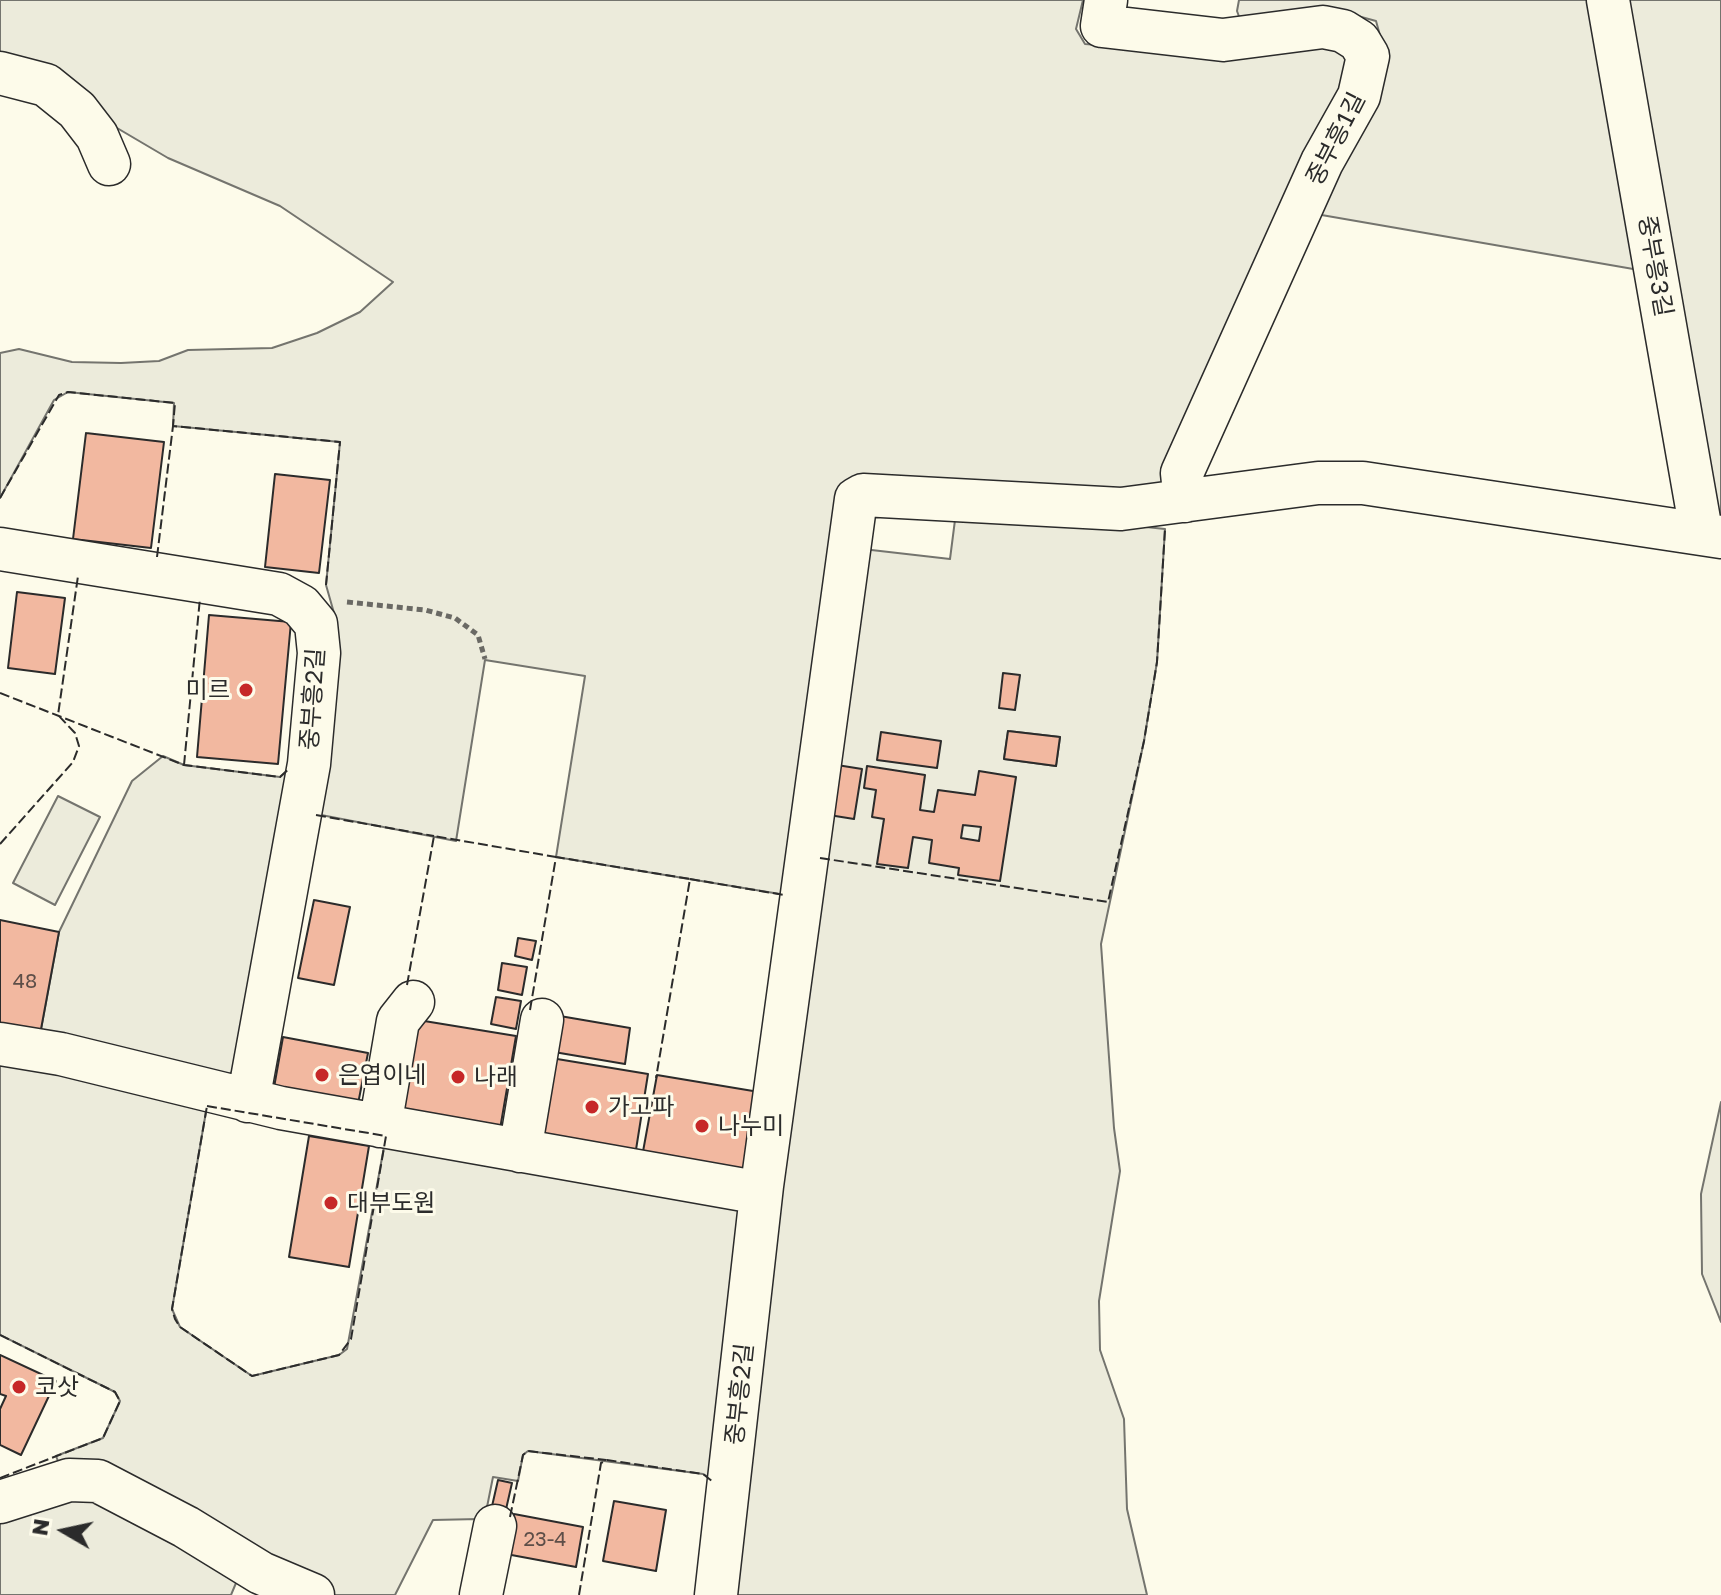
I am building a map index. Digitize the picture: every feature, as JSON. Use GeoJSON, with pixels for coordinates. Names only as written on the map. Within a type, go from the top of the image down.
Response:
{"type":"FeatureCollection","features":[{"type":"Feature","properties":{"kind":"lane","name":"중부흥1길"},"geometry":{"type":"LineString","coordinates":[[1106,0],[1102,26],[1223,40],[1323,27],[1343,31],[1359,41],[1368,56],[1359,96],[1322,162],[1182,473],[1185,501]]}},
{"type":"Feature","properties":{"kind":"lane","name":"중부흥3길"},"geometry":{"type":"LineString","coordinates":[[1608,0],[1711,534]]}},
{"type":"Feature","properties":{"kind":"lane"},"geometry":{"type":"LineString","coordinates":[[0,73],[46,85],[77,110],[97,136],[109,164]]}},
{"type":"Feature","properties":{"kind":"lane"},"geometry":{"type":"LineString","coordinates":[[1185,501],[1318,483],[1363,483],[1711,534]]}},
{"type":"Feature","properties":{"kind":"lane","name":"중부흥2길"},"geometry":{"type":"LineString","coordinates":[[716,1595],[761,1193],[856,499],[863,495],[1079,509],[1185,501]]}},
{"type":"Feature","properties":{"kind":"lane","name":"중부흥2길"},"geometry":{"type":"LineString","coordinates":[[0,549],[279,594],[301,606],[316,624],[319,653],[309,764],[248,1101]]}},
{"type":"Feature","properties":{"kind":"lane"},"geometry":{"type":"LineString","coordinates":[[380,1126],[398,1021],[413,1002]]}},
{"type":"Feature","properties":{"kind":"lane"},"geometry":{"type":"LineString","coordinates":[[520,1151],[542,1020]]}},
{"type":"Feature","properties":{"kind":"lane"},"geometry":{"type":"LineString","coordinates":[[0,1044],[61,1054],[248,1101],[761,1193]]}},
{"type":"Feature","properties":{"kind":"lane"},"geometry":{"type":"LineString","coordinates":[[0,1502],[69,1480],[98,1481],[186,1527],[261,1573],[313,1595]]}},
{"type":"Feature","properties":{"kind":"lane"},"geometry":{"type":"LineString","coordinates":[[481,1595],[495,1526]]}},
{"type":"Feature","properties":{"kind":"path"},"geometry":{"type":"LineString","coordinates":[[337,601],[425,610],[455,618],[478,635],[485,659]]}},
{"type":"Feature","properties":{"kind":"shaded area"},"geometry":{"type":"Polygon","coordinates":[[[0,0],[1083,0],[1076,29],[1085,44],[1198,53],[1329,41],[1353,60],[1163,484],[1151,492],[857,484],[792,896],[556,857],[585,676],[485,660],[456,841],[316,814],[336,620],[326,585],[340,442],[173,426],[174,403],[68,392],[54,400],[0,498],[0,353],[19,349],[72,362],[121,363],[159,361],[188,350],[272,348],[317,333],[360,312],[393,282],[280,206],[168,158],[0,59],[0,0]]]}},
{"type":"Feature","properties":{"kind":"shaded area"},"geometry":{"type":"Polygon","coordinates":[[[1239,0],[1587,0],[1639,270],[1310,213],[1381,39],[1376,21],[1343,12],[1241,22],[1237,11],[1239,0]]]}},
{"type":"Feature","properties":{"kind":"shaded area"},"geometry":{"type":"Polygon","coordinates":[[[1620,0],[1721,0],[1721,516],[1716,512],[1620,0]]]}},
{"type":"Feature","properties":{"kind":"shaded area"},"geometry":{"type":"Polygon","coordinates":[[[955,520],[1089,521],[1165,529],[1157,662],[1144,741],[1101,944],[1120,1171],[1099,1301],[1100,1350],[1124,1419],[1127,1509],[1147,1595],[723,1595],[854,548],[950,559],[955,520]],[[1008,731],[1004,759],[1056,766],[1060,737],[1008,731]]]}},
{"type":"Feature","properties":{"kind":"shaded area"},"geometry":{"type":"Polygon","coordinates":[[[163,756],[184,765],[280,777],[291,767],[233,1071],[222,1080],[39,1040],[59,932],[132,781],[163,756]]]}},
{"type":"Feature","properties":{"kind":"shaded area"},"geometry":{"type":"Polygon","coordinates":[[[58,796],[100,817],[55,905],[13,883],[58,796]]]}},
{"type":"Feature","properties":{"kind":"shaded area"},"geometry":{"type":"Polygon","coordinates":[[[0,1051],[207,1106],[172,1309],[180,1327],[252,1376],[339,1355],[347,1349],[386,1136],[738,1208],[745,1223],[710,1478],[703,1474],[528,1451],[523,1455],[518,1481],[493,1477],[484,1522],[479,1519],[433,1520],[395,1595],[332,1595],[61,1469],[56,1456],[103,1438],[120,1401],[115,1392],[0,1335],[0,1051]]]}},
{"type":"Feature","properties":{"kind":"shaded area"},"geometry":{"type":"Polygon","coordinates":[[[1721,1102],[1721,1322],[1702,1274],[1701,1194],[1721,1102]]]}},
{"type":"Feature","properties":{"kind":"shaded area"},"geometry":{"type":"Polygon","coordinates":[[[99,1498],[254,1582],[236,1583],[231,1595],[0,1595],[0,1520],[56,1502],[99,1498]]]}},
{"type":"Feature","properties":{"kind":"building"},"geometry":{"type":"Polygon","coordinates":[[[86,433],[164,442],[151,548],[73,539],[86,433]]]}},
{"type":"Feature","properties":{"kind":"building"},"geometry":{"type":"Polygon","coordinates":[[[275,474],[330,480],[319,573],[265,567],[275,474]]]}},
{"type":"Feature","properties":{"kind":"building"},"geometry":{"type":"Polygon","coordinates":[[[17,592],[65,598],[55,674],[8,668],[17,592]]]}},
{"type":"Feature","properties":{"kind":"building"},"geometry":{"type":"Polygon","coordinates":[[[209,615],[291,622],[278,764],[197,757],[209,615]]]}},
{"type":"Feature","properties":{"kind":"building"},"geometry":{"type":"Polygon","coordinates":[[[1003,673],[1020,675],[1015,710],[999,708],[1003,673]]]}},
{"type":"Feature","properties":{"kind":"building"},"geometry":{"type":"Polygon","coordinates":[[[1008,731],[1060,737],[1056,766],[1004,759],[1008,731]]]}},
{"type":"Feature","properties":{"kind":"building"},"geometry":{"type":"Polygon","coordinates":[[[881,732],[941,741],[937,768],[877,760],[881,732]]]}},
{"type":"Feature","properties":{"kind":"building"},"geometry":{"type":"Polygon","coordinates":[[[837,765],[862,769],[854,819],[829,815],[837,765]]]}},
{"type":"Feature","properties":{"kind":"building"},"geometry":{"type":"Polygon","coordinates":[[[867,766],[925,775],[920,810],[934,812],[938,790],[975,795],[979,771],[1016,777],[1000,881],[958,875],[959,868],[929,863],[932,840],[913,837],[908,868],[877,864],[884,819],[872,817],[876,790],[864,788],[867,766]],[[963,825],[961,838],[979,841],[981,827],[963,825]]]}},
{"type":"Feature","properties":{"kind":"building"},"geometry":{"type":"Polygon","coordinates":[[[314,900],[350,907],[334,985],[298,978],[314,900]]]}},
{"type":"Feature","properties":{"kind":"building"},"geometry":{"type":"Polygon","coordinates":[[[0,920],[59,932],[39,1040],[0,1033],[0,920]]]}},
{"type":"Feature","properties":{"kind":"building"},"geometry":{"type":"Polygon","coordinates":[[[518,938],[536,941],[532,960],[515,956],[518,938]]]}},
{"type":"Feature","properties":{"kind":"building"},"geometry":{"type":"Polygon","coordinates":[[[502,963],[527,967],[522,995],[498,990],[502,963]]]}},
{"type":"Feature","properties":{"kind":"building"},"geometry":{"type":"Polygon","coordinates":[[[496,997],[521,1001],[516,1029],[491,1024],[496,997]]]}},
{"type":"Feature","properties":{"kind":"building"},"geometry":{"type":"Polygon","coordinates":[[[554,1015],[630,1028],[625,1064],[548,1051],[554,1015]]]}},
{"type":"Feature","properties":{"kind":"building"},"geometry":{"type":"Polygon","coordinates":[[[412,1019],[516,1036],[499,1135],[396,1118],[412,1019]]]}},
{"type":"Feature","properties":{"kind":"building"},"geometry":{"type":"Polygon","coordinates":[[[283,1037],[368,1053],[357,1109],[273,1093],[283,1037]]]}},
{"type":"Feature","properties":{"kind":"building"},"geometry":{"type":"Polygon","coordinates":[[[545,1057],[648,1074],[635,1156],[532,1139],[545,1057]]]}},
{"type":"Feature","properties":{"kind":"building"},"geometry":{"type":"Polygon","coordinates":[[[657,1075],[759,1092],[745,1174],[642,1157],[657,1075]]]}},
{"type":"Feature","properties":{"kind":"building"},"geometry":{"type":"Polygon","coordinates":[[[309,1136],[369,1146],[349,1267],[289,1257],[309,1136]]]}},
{"type":"Feature","properties":{"kind":"building"},"geometry":{"type":"Polygon","coordinates":[[[0,1355],[56,1381],[21,1455],[0,1445],[0,1409],[6,1396],[0,1394],[0,1355]]]}},
{"type":"Feature","properties":{"kind":"building"},"geometry":{"type":"Polygon","coordinates":[[[498,1480],[512,1483],[504,1518],[490,1515],[498,1480]]]}},
{"type":"Feature","properties":{"kind":"building"},"geometry":{"type":"Polygon","coordinates":[[[614,1501],[666,1510],[656,1571],[603,1561],[614,1501]]]}},
{"type":"Feature","properties":{"kind":"building"},"geometry":{"type":"Polygon","coordinates":[[[514,1514],[583,1527],[576,1567],[506,1554],[514,1514]]]}},
{"type":"Feature","properties":{"kind":"fence"},"geometry":{"type":"LineString","coordinates":[[0,498],[59,395],[68,392],[175,403],[173,426]]}},
{"type":"Feature","properties":{"kind":"fence"},"geometry":{"type":"LineString","coordinates":[[157,557],[173,426],[340,442],[326,585]]}},
{"type":"Feature","properties":{"kind":"fence"},"geometry":{"type":"LineString","coordinates":[[820,858],[1108,902],[1144,741],[1157,662],[1165,529]]}},
{"type":"Feature","properties":{"kind":"fence"},"geometry":{"type":"LineString","coordinates":[[0,844],[73,762],[79,746],[75,733],[58,715],[78,576]]}},
{"type":"Feature","properties":{"kind":"fence"},"geometry":{"type":"LineString","coordinates":[[184,765],[200,598]]}},
{"type":"Feature","properties":{"kind":"fence"},"geometry":{"type":"LineString","coordinates":[[0,693],[184,765],[280,777],[290,768]]}},
{"type":"Feature","properties":{"kind":"fence"},"geometry":{"type":"LineString","coordinates":[[316,815],[434,836]]}},
{"type":"Feature","properties":{"kind":"fence"},"geometry":{"type":"LineString","coordinates":[[407,985],[434,836],[556,857]]}},
{"type":"Feature","properties":{"kind":"fence"},"geometry":{"type":"LineString","coordinates":[[530,1010],[556,857],[690,879],[656,1078]]}},
{"type":"Feature","properties":{"kind":"fence"},"geometry":{"type":"LineString","coordinates":[[690,879],[784,895]]}},
{"type":"Feature","properties":{"kind":"fence"},"geometry":{"type":"LineString","coordinates":[[207,1106],[386,1136],[351,1339],[339,1355],[252,1376],[180,1327],[175,1319],[172,1309],[207,1106]]}},
{"type":"Feature","properties":{"kind":"fence"},"geometry":{"type":"LineString","coordinates":[[0,1335],[115,1392],[120,1401],[103,1438],[0,1478]]}},
{"type":"Feature","properties":{"kind":"fence"},"geometry":{"type":"LineString","coordinates":[[510,1517],[523,1455],[528,1451],[606,1460]]}},
{"type":"Feature","properties":{"kind":"fence"},"geometry":{"type":"LineString","coordinates":[[579,1595],[601,1463],[607,1460],[703,1474],[712,1481]]}},
{"type":"Feature","properties":{"kind":"place","name":"미르"},"geometry":{"type":"Point","coordinates":[246,690]}},
{"type":"Feature","properties":{"kind":"place","name":"은엽이네"},"geometry":{"type":"Point","coordinates":[322,1075]}},
{"type":"Feature","properties":{"kind":"place","name":"나래"},"geometry":{"type":"Point","coordinates":[458,1077]}},
{"type":"Feature","properties":{"kind":"place","name":"가고파"},"geometry":{"type":"Point","coordinates":[592,1107]}},
{"type":"Feature","properties":{"kind":"place","name":"나누미"},"geometry":{"type":"Point","coordinates":[702,1126]}},
{"type":"Feature","properties":{"kind":"place","name":"대부도원"},"geometry":{"type":"Point","coordinates":[331,1203]}},
{"type":"Feature","properties":{"kind":"place","name":"코삿"},"geometry":{"type":"Point","coordinates":[19,1387]}}]}
